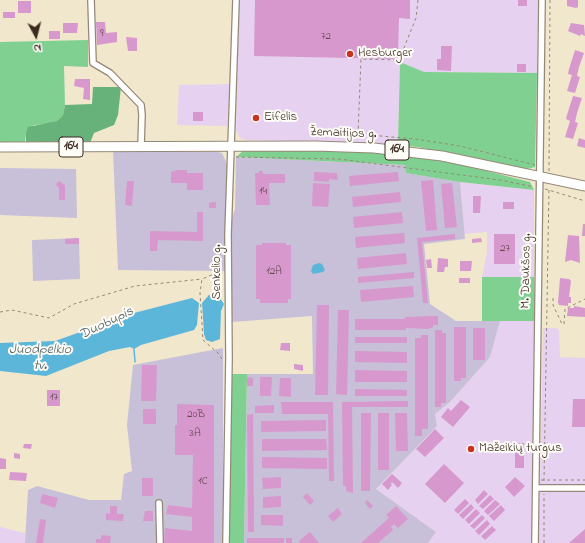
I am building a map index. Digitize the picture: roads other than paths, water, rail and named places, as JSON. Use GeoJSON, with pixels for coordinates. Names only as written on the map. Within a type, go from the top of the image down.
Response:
{"type":"FeatureCollection","features":[{"type":"Feature","properties":{"kind":"main road","name":"Žemaitijos g."},"geometry":{"type":"LineString","coordinates":[[0,147],[314,146],[388,149],[442,156],[585,186]]}},
{"type":"Feature","properties":{"kind":"street"},"geometry":{"type":"LineString","coordinates":[[91,0],[93,64],[110,73],[141,105],[142,146]]}},
{"type":"Feature","properties":{"kind":"street","name":"Senkelio g."},"geometry":{"type":"LineString","coordinates":[[226,543],[229,274],[236,0]]}},
{"type":"Feature","properties":{"kind":"street","name":"M. Daukšos g."},"geometry":{"type":"LineString","coordinates":[[535,543],[542,0]]}},
{"type":"Feature","properties":{"kind":"street"},"geometry":{"type":"LineString","coordinates":[[536,488],[585,488]]}},
{"type":"Feature","properties":{"kind":"street"},"geometry":{"type":"LineString","coordinates":[[159,503],[160,543]]}},
{"type":"Feature","properties":{"kind":"water"},"geometry":{"type":"Polygon","coordinates":[[[319,263],[322,264],[325,270],[323,272],[313,274],[311,271],[313,265],[319,263]]]}},
{"type":"Feature","properties":{"kind":"water"},"geometry":{"type":"Polygon","coordinates":[[[217,294],[224,304],[221,311],[220,339],[212,342],[206,340],[204,334],[202,303],[209,295],[217,294]]]}},
{"type":"Feature","properties":{"kind":"water","name":"Juodpelkio tv."},"geometry":{"type":"Polygon","coordinates":[[[192,298],[199,303],[197,325],[194,330],[141,345],[134,349],[130,347],[109,351],[46,376],[0,371],[0,343],[55,341],[134,313],[192,298]]]}},
{"type":"Feature","properties":{"kind":"waterway"},"geometry":{"type":"LineString","coordinates":[[134,349],[135,362]]}},
{"type":"Feature","properties":{"kind":"place","name":"Hesburger"},"geometry":{"type":"Point","coordinates":[350,54]}},
{"type":"Feature","properties":{"kind":"place","name":"Eifelis"},"geometry":{"type":"Point","coordinates":[256,118]}},
{"type":"Feature","properties":{"kind":"place","name":"Mažeikių turgus"},"geometry":{"type":"Point","coordinates":[471,449]}},
{"type":"Feature","properties":{"kind":"water label","name":"Duobupis"},"geometry":{"type":"Point","coordinates":[107,324]}}]}
